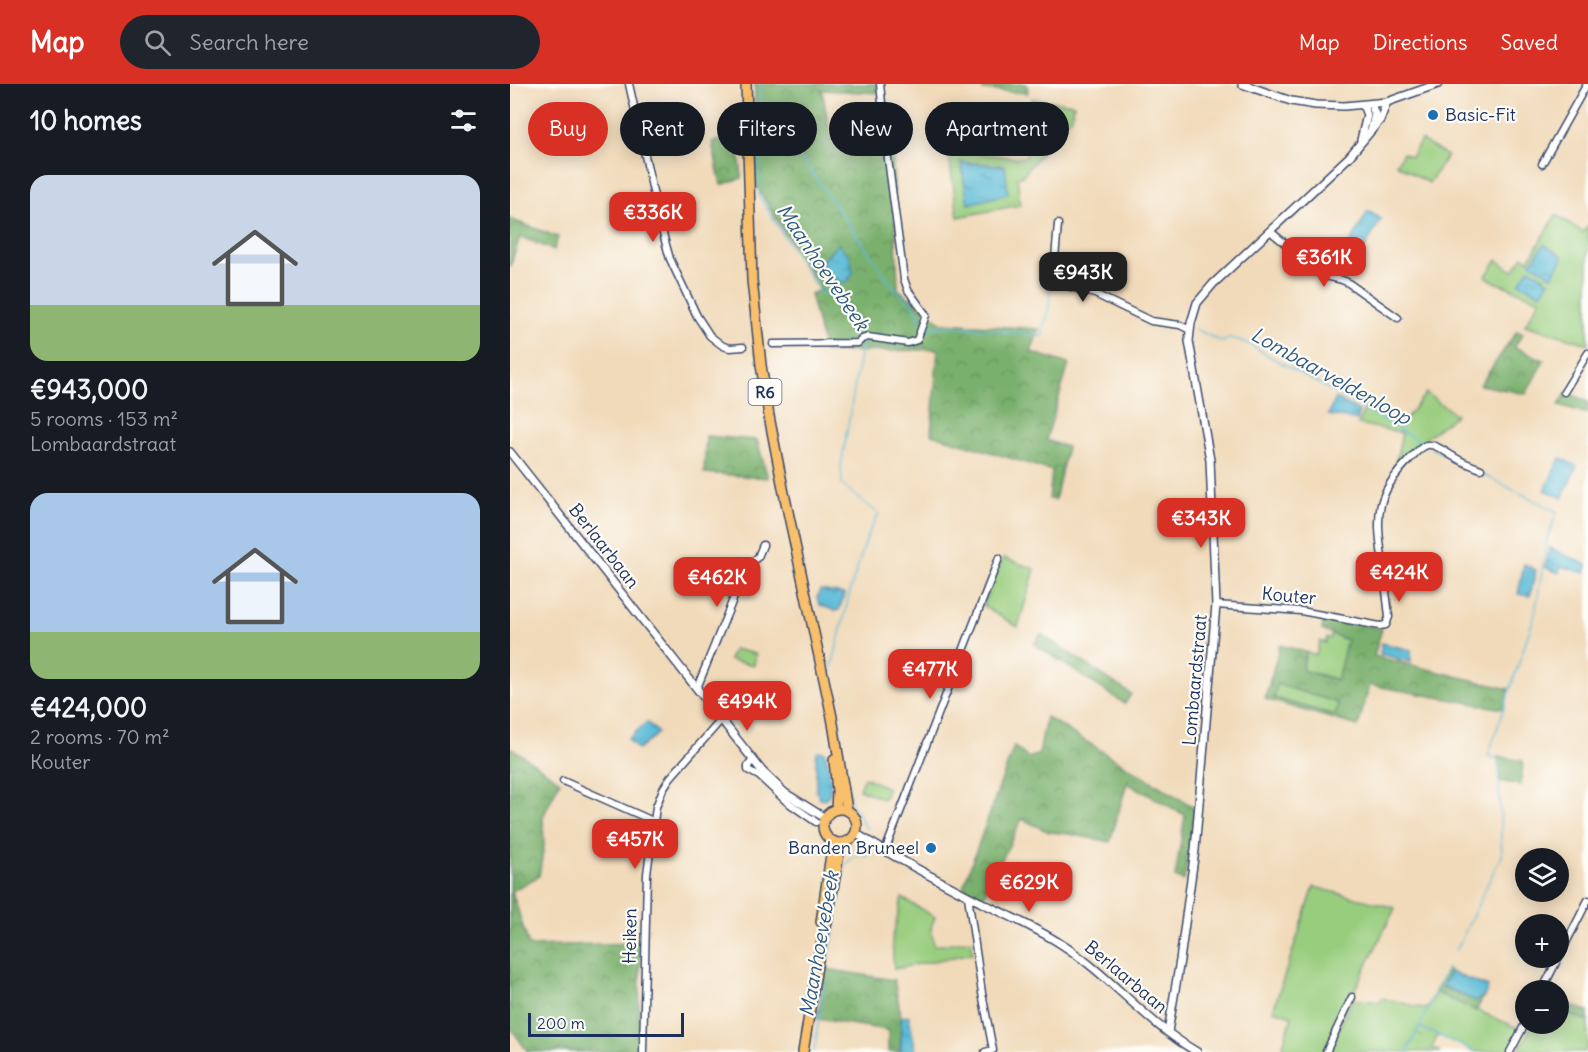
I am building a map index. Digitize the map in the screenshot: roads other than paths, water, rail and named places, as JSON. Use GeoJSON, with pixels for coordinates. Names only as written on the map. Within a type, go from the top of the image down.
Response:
{"type":"FeatureCollection","features":[{"type":"Feature","properties":{"kind":"main road","name":"R6"},"geometry":{"type":"LineString","coordinates":[[746,84],[752,280],[760,365],[832,717],[847,810],[852,814],[857,826],[855,833]]}},
{"type":"Feature","properties":{"kind":"main road","name":"R6"},"geometry":{"type":"LineString","coordinates":[[826,695],[835,768],[836,809]]}},
{"type":"Feature","properties":{"kind":"main road"},"geometry":{"type":"LineString","coordinates":[[847,810],[836,809],[820,820],[823,830],[828,838],[837,842],[850,840],[855,833]]}},
{"type":"Feature","properties":{"kind":"main road"},"geometry":{"type":"LineString","coordinates":[[803,1052],[820,948],[832,895],[837,842]]}},
{"type":"Feature","properties":{"kind":"street"},"geometry":{"type":"LineString","coordinates":[[629,84],[670,259],[697,316],[710,336],[723,346],[743,347]]}},
{"type":"Feature","properties":{"kind":"street"},"geometry":{"type":"LineString","coordinates":[[773,344],[858,343],[868,337],[908,343],[917,340],[926,315],[908,290],[904,279],[880,84]]}},
{"type":"Feature","properties":{"kind":"street"},"geometry":{"type":"LineString","coordinates":[[1242,84],[1279,97],[1330,106],[1387,102],[1438,84]]}},
{"type":"Feature","properties":{"kind":"street"},"geometry":{"type":"LineString","coordinates":[[1542,164],[1587,84]]}},
{"type":"Feature","properties":{"kind":"street","name":"Lombaardstraat"},"geometry":{"type":"LineString","coordinates":[[1168,1032],[1195,850],[1216,605],[1210,460],[1188,341],[1190,330],[1197,303],[1213,284],[1349,157],[1380,120],[1387,102]]}},
{"type":"Feature","properties":{"kind":"street"},"geometry":{"type":"LineString","coordinates":[[1370,131],[1375,120],[1371,104]]}},
{"type":"Feature","properties":{"kind":"street","name":"Lombaardstraat"},"geometry":{"type":"LineString","coordinates":[[1359,146],[1367,115],[1363,105]]}},
{"type":"Feature","properties":{"kind":"street"},"geometry":{"type":"LineString","coordinates":[[1058,224],[1053,282],[1095,294],[1151,321],[1180,325],[1190,330]]}},
{"type":"Feature","properties":{"kind":"street"},"geometry":{"type":"LineString","coordinates":[[1269,231],[1323,275],[1339,277],[1398,318]]}},
{"type":"Feature","properties":{"kind":"street"},"geometry":{"type":"LineString","coordinates":[[1564,392],[1588,353]]}},
{"type":"Feature","properties":{"kind":"street","name":"Kouter"},"geometry":{"type":"LineString","coordinates":[[1216,605],[1301,611],[1380,626],[1386,625],[1389,617],[1378,516],[1382,499],[1391,481],[1409,460],[1428,444],[1481,469]]}},
{"type":"Feature","properties":{"kind":"street","name":"Berlaarbaan"},"geometry":{"type":"LineString","coordinates":[[510,452],[767,777],[820,820]]}},
{"type":"Feature","properties":{"kind":"street"},"geometry":{"type":"LineString","coordinates":[[697,688],[734,597],[736,574],[758,557],[763,545]]}},
{"type":"Feature","properties":{"kind":"street"},"geometry":{"type":"LineString","coordinates":[[885,851],[999,558]]}},
{"type":"Feature","properties":{"kind":"street","name":"Heiken"},"geometry":{"type":"LineString","coordinates":[[643,1052],[647,874],[656,807],[663,789],[685,760],[721,720]]}},
{"type":"Feature","properties":{"kind":"street"},"geometry":{"type":"LineString","coordinates":[[563,781],[654,821]]}},
{"type":"Feature","properties":{"kind":"street","name":"Berlaarbaan"},"geometry":{"type":"LineString","coordinates":[[855,833],[968,896],[1060,943],[1085,960],[1145,1014],[1184,1045],[1197,1052]]}},
{"type":"Feature","properties":{"kind":"street"},"geometry":{"type":"LineString","coordinates":[[968,896],[993,1050],[985,1052]]}},
{"type":"Feature","properties":{"kind":"street"},"geometry":{"type":"LineString","coordinates":[[1547,980],[1588,900]]}},
{"type":"Feature","properties":{"kind":"street"},"geometry":{"type":"LineString","coordinates":[[1326,1052],[1352,997]]}},
{"type":"Feature","properties":{"kind":"street"},"geometry":{"type":"LineString","coordinates":[[1510,1052],[1520,1034]]}},
{"type":"Feature","properties":{"kind":"water"},"geometry":{"type":"Polygon","coordinates":[[[961,162],[1005,166],[1008,194],[968,204],[961,162]]]}},
{"type":"Feature","properties":{"kind":"water"},"geometry":{"type":"Polygon","coordinates":[[[1368,211],[1381,219],[1362,253],[1349,245],[1368,211]]]}},
{"type":"Feature","properties":{"kind":"water"},"geometry":{"type":"Polygon","coordinates":[[[838,244],[850,256],[853,273],[846,283],[824,271],[822,261],[838,244]]]}},
{"type":"Feature","properties":{"kind":"water"},"geometry":{"type":"Polygon","coordinates":[[[1544,244],[1562,256],[1562,261],[1552,276],[1531,263],[1544,244]]]}},
{"type":"Feature","properties":{"kind":"water"},"geometry":{"type":"Polygon","coordinates":[[[1529,268],[1549,281],[1541,294],[1519,283],[1529,268]]]}},
{"type":"Feature","properties":{"kind":"water"},"geometry":{"type":"Polygon","coordinates":[[[1336,398],[1359,411],[1357,420],[1328,415],[1336,398]]]}},
{"type":"Feature","properties":{"kind":"water"},"geometry":{"type":"Polygon","coordinates":[[[1560,458],[1577,466],[1562,498],[1545,490],[1560,458]]]}},
{"type":"Feature","properties":{"kind":"water"},"geometry":{"type":"Polygon","coordinates":[[[1550,548],[1587,565],[1585,573],[1561,566],[1559,573],[1545,567],[1550,548]]]}},
{"type":"Feature","properties":{"kind":"water"},"geometry":{"type":"Polygon","coordinates":[[[1524,564],[1536,570],[1530,596],[1518,594],[1524,564]]]}},
{"type":"Feature","properties":{"kind":"water"},"geometry":{"type":"Polygon","coordinates":[[[820,590],[844,594],[839,610],[835,611],[820,605],[817,598],[820,590]]]}},
{"type":"Feature","properties":{"kind":"water"},"geometry":{"type":"Polygon","coordinates":[[[1382,643],[1411,650],[1411,662],[1380,654],[1382,643]]]}},
{"type":"Feature","properties":{"kind":"water"},"geometry":{"type":"Polygon","coordinates":[[[647,722],[658,733],[638,750],[628,739],[647,722]]]}},
{"type":"Feature","properties":{"kind":"water"},"geometry":{"type":"Polygon","coordinates":[[[817,752],[825,752],[829,767],[830,791],[829,796],[825,799],[820,798],[816,791],[816,757],[817,752]]]}},
{"type":"Feature","properties":{"kind":"water"},"geometry":{"type":"Polygon","coordinates":[[[1450,972],[1488,987],[1484,996],[1476,1001],[1443,986],[1450,972]]]}},
{"type":"Feature","properties":{"kind":"water"},"geometry":{"type":"Polygon","coordinates":[[[909,1016],[916,1052],[901,1052],[901,1017],[909,1016]]]}},
{"type":"Feature","properties":{"kind":"waterway","name":"Maanhoevebeek"},"geometry":{"type":"LineString","coordinates":[[760,84],[759,196],[820,293],[828,293],[858,342]]}},
{"type":"Feature","properties":{"kind":"waterway","name":"Lombaarveldenloop"},"geometry":{"type":"LineString","coordinates":[[760,159],[783,155],[801,157],[894,288],[914,307],[920,322]]}},
{"type":"Feature","properties":{"kind":"waterway","name":"Lombaarveldenloop"},"geometry":{"type":"LineString","coordinates":[[927,326],[974,328],[1041,337],[1048,312],[1050,284]]}},
{"type":"Feature","properties":{"kind":"waterway","name":"Lombaarveldenloop"},"geometry":{"type":"LineString","coordinates":[[1195,329],[1222,342],[1229,338],[1253,346],[1420,442]]}},
{"type":"Feature","properties":{"kind":"waterway","name":"Maanhoevebeek"},"geometry":{"type":"LineString","coordinates":[[860,346],[841,466],[842,485],[879,514],[868,534],[851,587],[830,682],[851,805],[867,828]]}},
{"type":"Feature","properties":{"kind":"waterway","name":"Lombaarveldenloop"},"geometry":{"type":"LineString","coordinates":[[1431,448],[1456,461]]}},
{"type":"Feature","properties":{"kind":"waterway","name":"Lombaarveldenloop"},"geometry":{"type":"LineString","coordinates":[[1456,951],[1502,857],[1498,761],[1488,756],[1535,614],[1547,540],[1557,512],[1466,466]]}},
{"type":"Feature","properties":{"kind":"waterway","name":"Maanhoevebeek"},"geometry":{"type":"LineString","coordinates":[[814,1052],[828,957],[835,931],[845,866],[855,857],[868,856]]}},
{"type":"Feature","properties":{"kind":"waterway","name":"Lombaarveldenloop"},"geometry":{"type":"LineString","coordinates":[[1407,1052],[1447,969]]}},
{"type":"Feature","properties":{"kind":"waterway"},"geometry":{"type":"LineString","coordinates":[[1419,1027],[1476,1052]]}},
{"type":"Feature","properties":{"kind":"place","name":"Basic-Fit"},"geometry":{"type":"Point","coordinates":[1433,115]}},
{"type":"Feature","properties":{"kind":"place","name":"Banden Bruneel"},"geometry":{"type":"Point","coordinates":[931,848]}}]}
